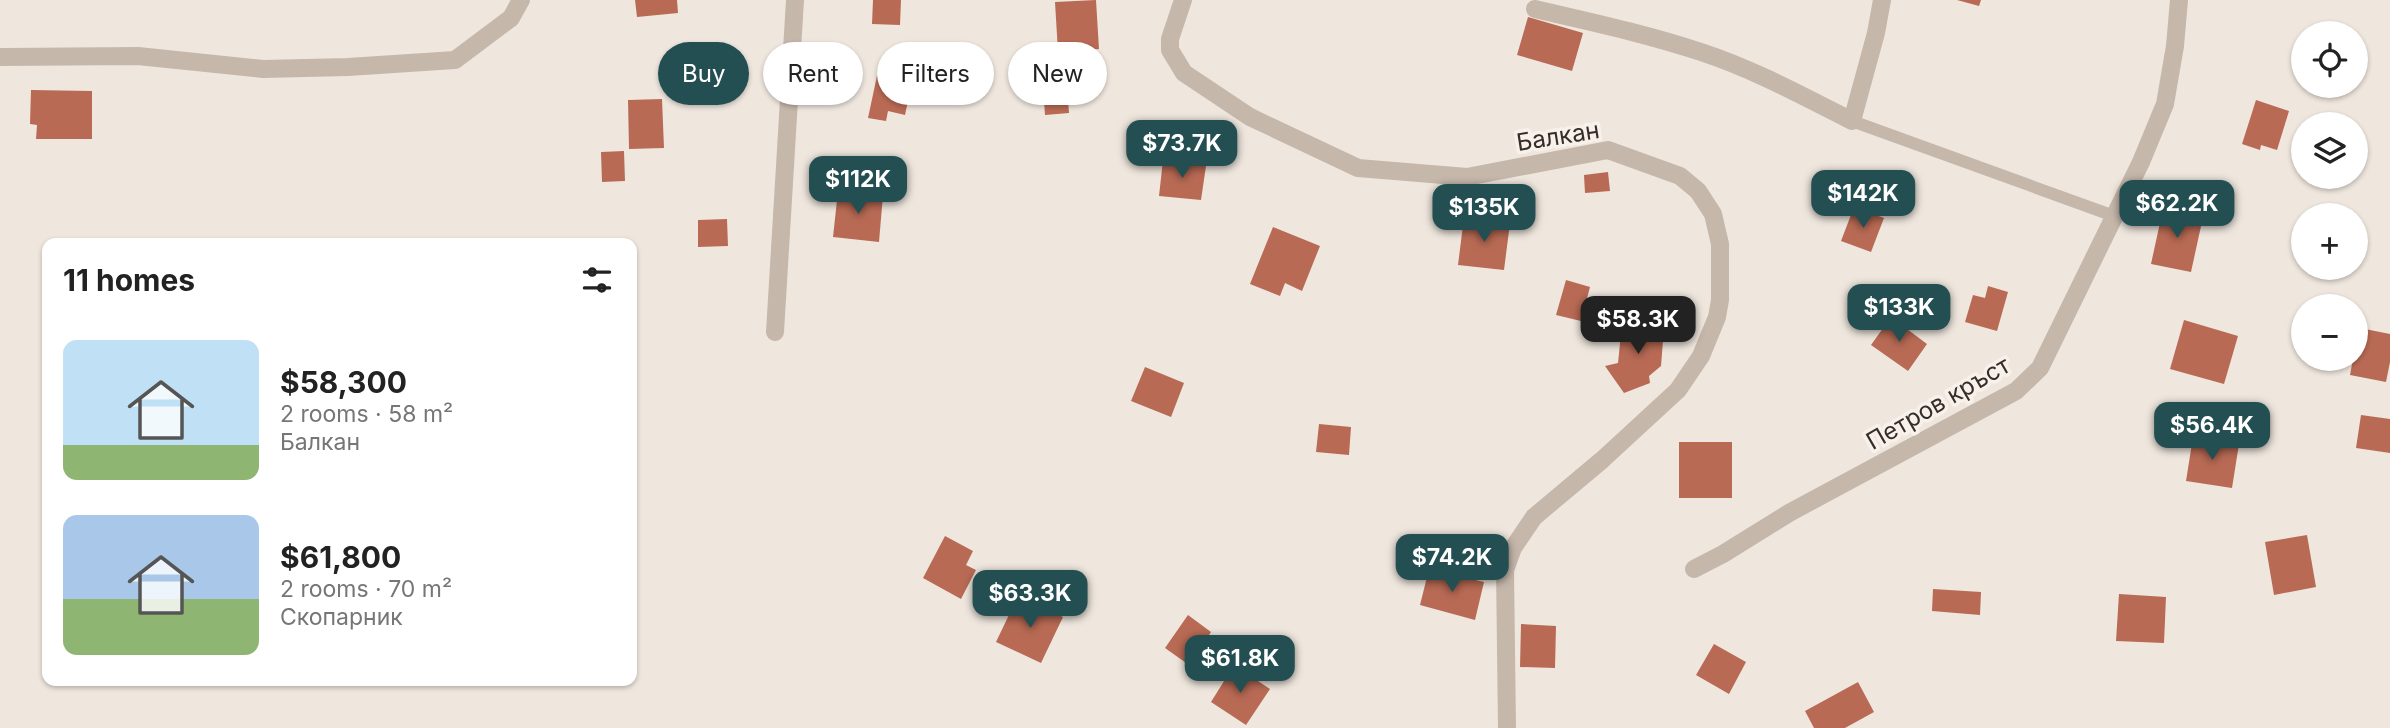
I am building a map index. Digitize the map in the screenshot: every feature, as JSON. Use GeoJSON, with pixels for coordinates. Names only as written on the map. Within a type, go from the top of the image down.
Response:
{"type":"FeatureCollection","features":[{"type":"Feature","properties":{"kind":"street"},"geometry":{"type":"LineString","coordinates":[[0,57],[138,56],[263,69],[455,60],[511,18],[521,0]]}},
{"type":"Feature","properties":{"kind":"street"},"geometry":{"type":"LineString","coordinates":[[775,332],[795,0]]}},
{"type":"Feature","properties":{"kind":"street","name":"Балкан"},"geometry":{"type":"LineString","coordinates":[[1183,0],[1170,40],[1170,50],[1184,73],[1251,117],[1358,168],[1467,177],[1608,150],[1680,176],[1698,191],[1713,214],[1720,244],[1720,300],[1717,317],[1701,356],[1678,390],[1602,460],[1534,517],[1513,548],[1505,570],[1507,728]]}},
{"type":"Feature","properties":{"kind":"street"},"geometry":{"type":"LineString","coordinates":[[1535,9],[1631,30],[1704,52],[1783,86],[1852,121],[1876,33],[1882,0]]}},
{"type":"Feature","properties":{"kind":"street","name":"Петров кръст"},"geometry":{"type":"LineString","coordinates":[[1694,569],[1788,513],[2016,391],[2040,368],[2141,162],[2165,104],[2175,46],[2179,0]]}},
{"type":"Feature","properties":{"kind":"lane"},"geometry":{"type":"LineString","coordinates":[[1852,121],[2114,216]]}},
{"type":"Feature","properties":{"kind":"building"},"geometry":{"type":"Polygon","coordinates":[[[635,0],[677,0],[678,13],[637,17],[635,0]]]}},
{"type":"Feature","properties":{"kind":"building"},"geometry":{"type":"Polygon","coordinates":[[[873,0],[901,0],[900,25],[872,24],[873,0]]]}},
{"type":"Feature","properties":{"kind":"building"},"geometry":{"type":"Polygon","coordinates":[[[1096,0],[1099,42],[1057,42],[1055,2],[1096,0]]]}},
{"type":"Feature","properties":{"kind":"building"},"geometry":{"type":"Polygon","coordinates":[[[1957,0],[1981,0],[1979,6],[1957,0]]]}},
{"type":"Feature","properties":{"kind":"building"},"geometry":{"type":"Polygon","coordinates":[[[1528,17],[1583,33],[1572,71],[1517,55],[1528,17]]]}},
{"type":"Feature","properties":{"kind":"building"},"geometry":{"type":"Polygon","coordinates":[[[877,76],[877,105],[907,105],[905,115],[888,111],[886,121],[868,118],[877,76]]]}},
{"type":"Feature","properties":{"kind":"building"},"geometry":{"type":"Polygon","coordinates":[[[31,90],[92,91],[92,139],[36,139],[37,125],[30,124],[31,90]]]}},
{"type":"Feature","properties":{"kind":"building"},"geometry":{"type":"Polygon","coordinates":[[[658,99],[658,105],[662,105],[664,148],[629,149],[628,100],[658,99]]]}},
{"type":"Feature","properties":{"kind":"building"},"geometry":{"type":"Polygon","coordinates":[[[2256,100],[2289,111],[2277,150],[2261,145],[2260,150],[2242,144],[2256,100]]]}},
{"type":"Feature","properties":{"kind":"building"},"geometry":{"type":"Polygon","coordinates":[[[1044,105],[1068,105],[1069,113],[1045,115],[1044,105]]]}},
{"type":"Feature","properties":{"kind":"building"},"geometry":{"type":"Polygon","coordinates":[[[624,151],[625,181],[602,182],[601,152],[624,151]]]}},
{"type":"Feature","properties":{"kind":"building"},"geometry":{"type":"Polygon","coordinates":[[[1163,160],[1206,166],[1201,200],[1159,196],[1163,160]]]}},
{"type":"Feature","properties":{"kind":"building"},"geometry":{"type":"Polygon","coordinates":[[[1608,172],[1610,191],[1585,193],[1584,175],[1608,172]]]}},
{"type":"Feature","properties":{"kind":"building"},"geometry":{"type":"Polygon","coordinates":[[[838,191],[883,195],[879,242],[833,237],[838,191]]]}},
{"type":"Feature","properties":{"kind":"building"},"geometry":{"type":"Polygon","coordinates":[[[1854,207],[1884,218],[1871,252],[1841,241],[1854,207]]]}},
{"type":"Feature","properties":{"kind":"building"},"geometry":{"type":"Polygon","coordinates":[[[2163,209],[2203,217],[2191,272],[2151,264],[2163,209]]]}},
{"type":"Feature","properties":{"kind":"building"},"geometry":{"type":"Polygon","coordinates":[[[1464,217],[1510,223],[1504,270],[1458,265],[1464,217]]]}},
{"type":"Feature","properties":{"kind":"building"},"geometry":{"type":"Polygon","coordinates":[[[727,219],[728,246],[698,247],[698,220],[727,219]]]}},
{"type":"Feature","properties":{"kind":"building"},"geometry":{"type":"Polygon","coordinates":[[[1273,227],[1320,246],[1302,291],[1285,283],[1280,296],[1250,284],[1273,227]]]}},
{"type":"Feature","properties":{"kind":"building"},"geometry":{"type":"Polygon","coordinates":[[[1566,280],[1590,287],[1581,321],[1556,315],[1566,280]]]}},
{"type":"Feature","properties":{"kind":"building"},"geometry":{"type":"Polygon","coordinates":[[[1988,286],[2008,292],[1997,331],[1965,322],[1973,295],[1985,298],[1988,286]]]}},
{"type":"Feature","properties":{"kind":"building"},"geometry":{"type":"Polygon","coordinates":[[[1891,317],[1927,344],[1908,371],[1871,345],[1891,317]]]}},
{"type":"Feature","properties":{"kind":"building"},"geometry":{"type":"Polygon","coordinates":[[[2184,320],[2238,336],[2224,384],[2170,369],[2184,320]]]}},
{"type":"Feature","properties":{"kind":"building"},"geometry":{"type":"Polygon","coordinates":[[[1622,324],[1664,328],[1661,366],[1649,376],[1650,383],[1624,393],[1605,366],[1618,363],[1622,324]]]}},
{"type":"Feature","properties":{"kind":"building"},"geometry":{"type":"Polygon","coordinates":[[[2368,330],[2390,334],[2390,362],[2386,382],[2350,375],[2351,371],[2368,371],[2368,330]]]}},
{"type":"Feature","properties":{"kind":"building"},"geometry":{"type":"Polygon","coordinates":[[[1145,367],[1184,383],[1171,417],[1131,401],[1145,367]]]}},
{"type":"Feature","properties":{"kind":"building"},"geometry":{"type":"Polygon","coordinates":[[[2361,415],[2390,419],[2390,453],[2356,448],[2361,415]]]}},
{"type":"Feature","properties":{"kind":"building"},"geometry":{"type":"Polygon","coordinates":[[[1319,424],[1351,427],[1349,455],[1316,452],[1319,424]]]}},
{"type":"Feature","properties":{"kind":"building"},"geometry":{"type":"Polygon","coordinates":[[[2193,437],[2239,444],[2232,488],[2186,481],[2193,437]]]}},
{"type":"Feature","properties":{"kind":"building"},"geometry":{"type":"Polygon","coordinates":[[[1679,442],[1732,442],[1732,498],[1679,498],[1679,442]]]}},
{"type":"Feature","properties":{"kind":"building"},"geometry":{"type":"Polygon","coordinates":[[[2307,535],[2316,587],[2274,595],[2265,542],[2307,535]]]}},
{"type":"Feature","properties":{"kind":"building"},"geometry":{"type":"Polygon","coordinates":[[[945,536],[973,551],[966,565],[976,570],[961,599],[923,578],[945,536]]]}},
{"type":"Feature","properties":{"kind":"building"},"geometry":{"type":"Polygon","coordinates":[[[1429,569],[1484,582],[1475,620],[1420,605],[1429,569]]]}},
{"type":"Feature","properties":{"kind":"building"},"geometry":{"type":"Polygon","coordinates":[[[1933,589],[1981,592],[1980,615],[1932,611],[1933,589]]]}},
{"type":"Feature","properties":{"kind":"building"},"geometry":{"type":"Polygon","coordinates":[[[2119,594],[2166,597],[2164,643],[2116,641],[2119,594]]]}},
{"type":"Feature","properties":{"kind":"building"},"geometry":{"type":"Polygon","coordinates":[[[1018,596],[1063,617],[1041,663],[996,642],[1018,596]]]}},
{"type":"Feature","properties":{"kind":"building"},"geometry":{"type":"Polygon","coordinates":[[[1188,615],[1211,632],[1189,665],[1165,648],[1188,615]]]}},
{"type":"Feature","properties":{"kind":"building"},"geometry":{"type":"Polygon","coordinates":[[[1521,624],[1556,626],[1555,668],[1520,667],[1521,624]]]}},
{"type":"Feature","properties":{"kind":"building"},"geometry":{"type":"Polygon","coordinates":[[[1714,644],[1746,662],[1729,694],[1696,675],[1714,644]]]}},
{"type":"Feature","properties":{"kind":"building"},"geometry":{"type":"Polygon","coordinates":[[[1234,665],[1270,689],[1246,725],[1211,702],[1234,665]]]}},
{"type":"Feature","properties":{"kind":"building"},"geometry":{"type":"Polygon","coordinates":[[[1858,682],[1874,712],[1845,728],[1814,728],[1805,711],[1858,682]]]}}]}
